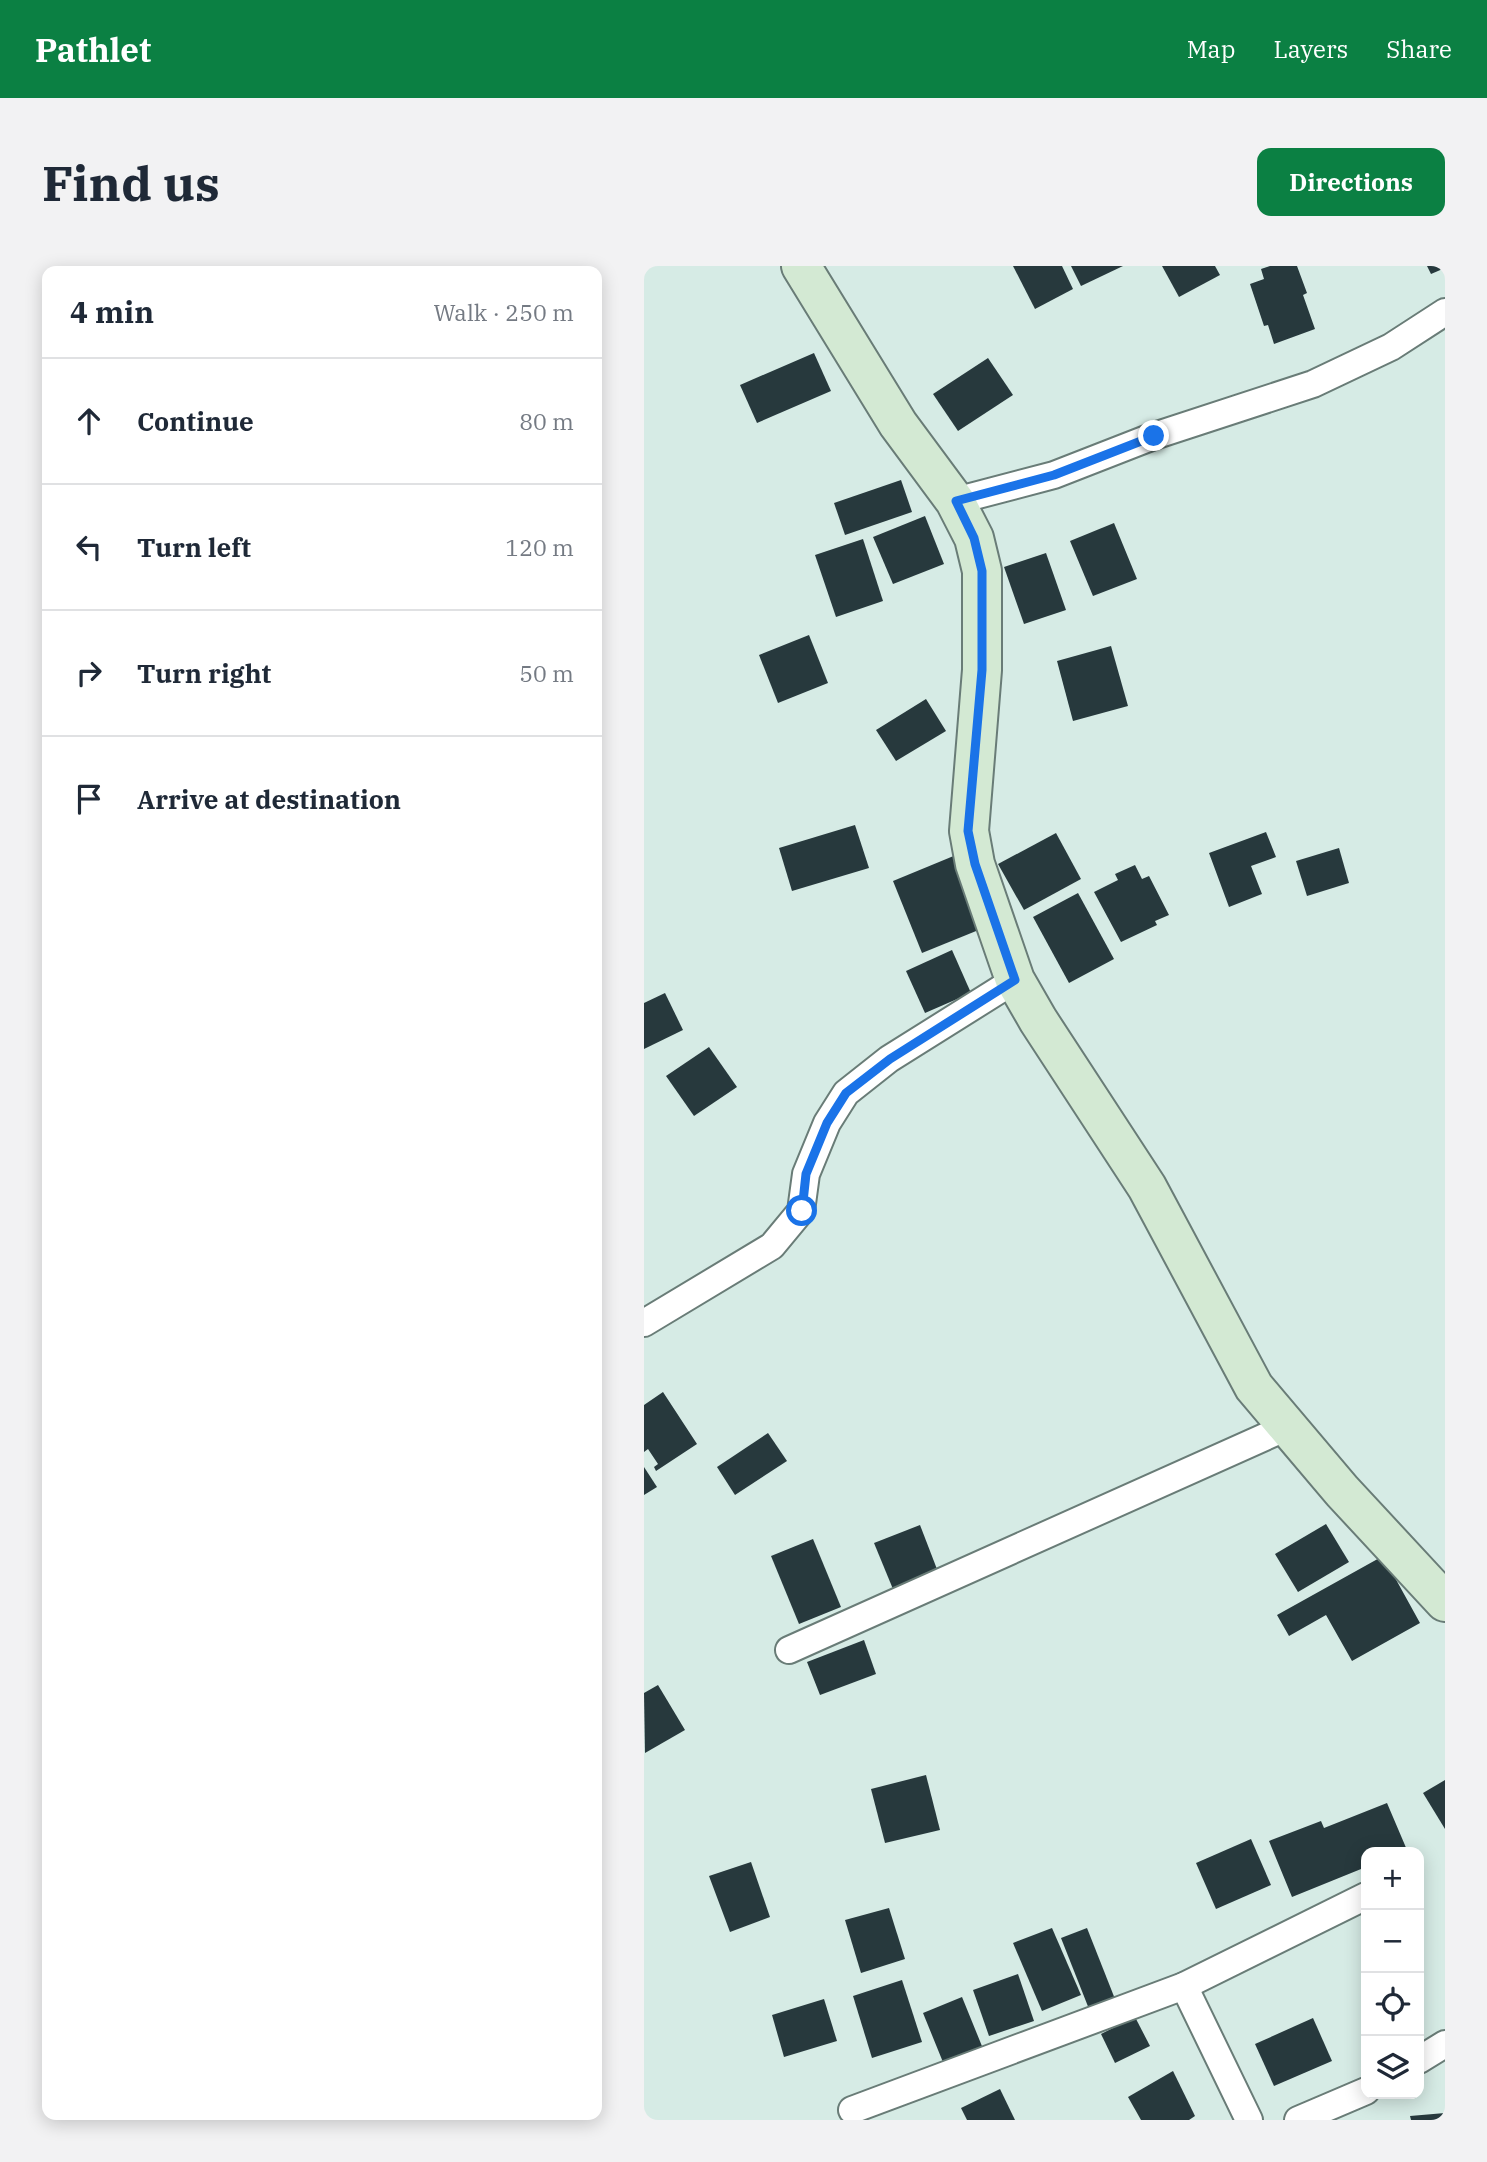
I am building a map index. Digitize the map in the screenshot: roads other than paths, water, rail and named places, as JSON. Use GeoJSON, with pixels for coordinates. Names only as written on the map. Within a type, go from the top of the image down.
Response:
{"type":"FeatureCollection","features":[{"type":"Feature","properties":{"kind":"main road"},"geometry":{"type":"LineString","coordinates":[[801,266],[898,424],[956,501],[974,538],[982,571],[982,670],[968,831],[975,864],[1015,980],[1038,1020],[1147,1187],[1254,1387],[1342,1491],[1445,1602]]}},
{"type":"Feature","properties":{"kind":"street"},"geometry":{"type":"LineString","coordinates":[[956,501],[1054,475],[1154,436],[1313,384],[1391,347],[1445,312]]}},
{"type":"Feature","properties":{"kind":"street"},"geometry":{"type":"LineString","coordinates":[[644,1323],[772,1246],[802,1211],[806,1174],[827,1123],[846,1093],[890,1059],[1015,980]]}},
{"type":"Feature","properties":{"kind":"street"},"geometry":{"type":"LineString","coordinates":[[789,1650],[1287,1427]]}},
{"type":"Feature","properties":{"kind":"street"},"geometry":{"type":"LineString","coordinates":[[852,2110],[1184,1986],[1361,1898]]}},
{"type":"Feature","properties":{"kind":"street"},"geometry":{"type":"LineString","coordinates":[[1184,1986],[1249,2120]]}},
{"type":"Feature","properties":{"kind":"street"},"geometry":{"type":"LineString","coordinates":[[1424,2057],[1445,2044]]}},
{"type":"Feature","properties":{"kind":"street"},"geometry":{"type":"LineString","coordinates":[[1298,2120],[1361,2093]]}}]}
